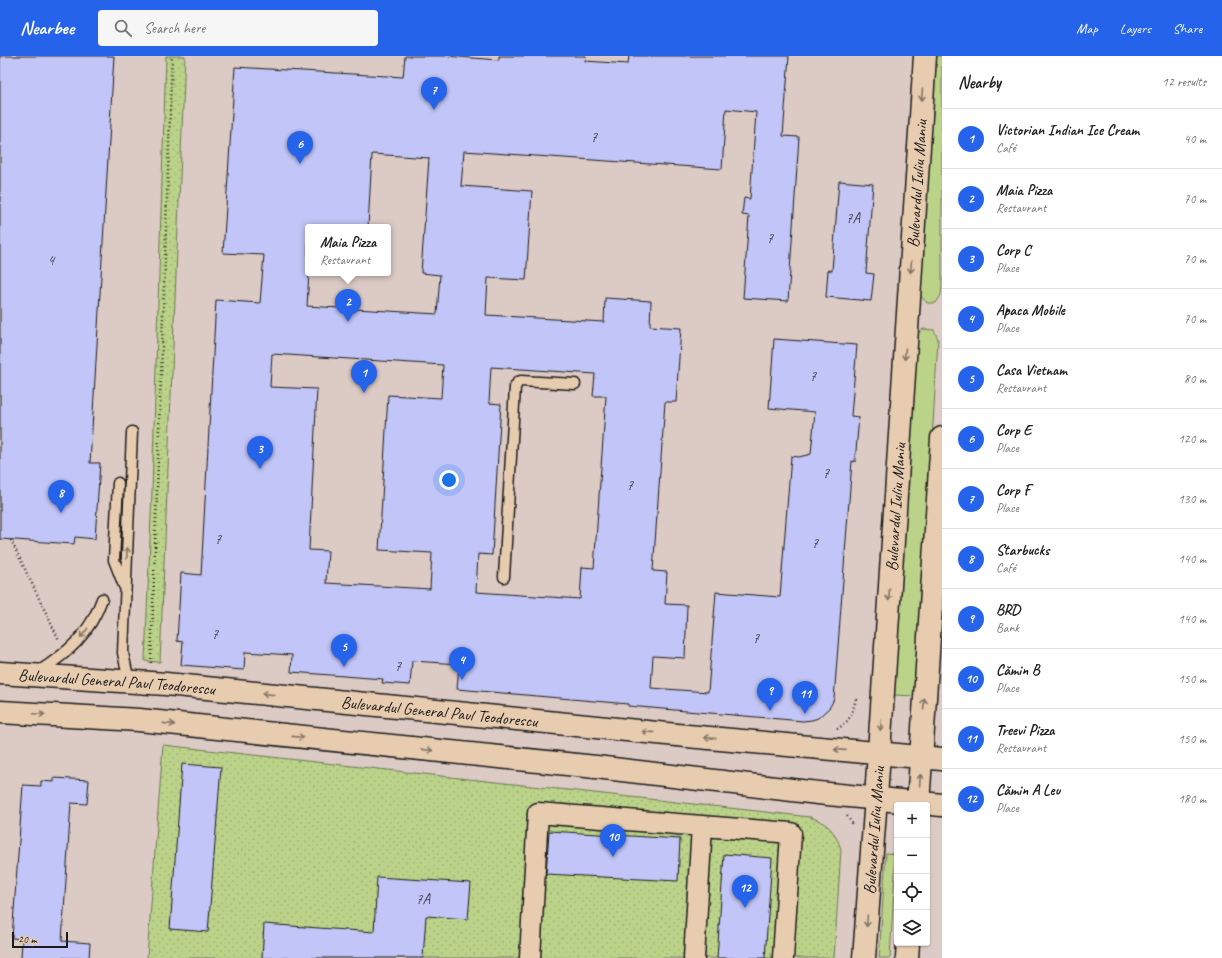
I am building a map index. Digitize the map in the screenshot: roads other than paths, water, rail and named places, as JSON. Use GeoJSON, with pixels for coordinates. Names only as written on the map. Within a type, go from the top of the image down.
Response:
{"type":"FeatureCollection","features":[{"type":"Feature","properties":{"kind":"main road","name":"Bulevardul Iuliu Maniu"},"geometry":{"type":"LineString","coordinates":[[864,958],[925,56]]}},
{"type":"Feature","properties":{"kind":"main road"},"geometry":{"type":"LineString","coordinates":[[919,802],[932,758],[942,438]]}},
{"type":"Feature","properties":{"kind":"main road","name":"Bulevardul General Paul Teodorescu"},"geometry":{"type":"LineString","coordinates":[[0,672],[166,684],[686,736],[932,758]]}},
{"type":"Feature","properties":{"kind":"main road"},"geometry":{"type":"LineString","coordinates":[[0,712],[139,720],[596,767],[904,802]]}},
{"type":"Feature","properties":{"kind":"main road"},"geometry":{"type":"LineString","coordinates":[[930,804],[942,805]]}},
{"type":"Feature","properties":{"kind":"main road"},"geometry":{"type":"LineString","coordinates":[[907,958],[908,946]]}},
{"type":"Feature","properties":{"kind":"street"},"geometry":{"type":"LineString","coordinates":[[530,958],[538,813],[791,833],[783,958]]}},
{"type":"Feature","properties":{"kind":"street"},"geometry":{"type":"LineString","coordinates":[[694,958],[702,826]]}},
{"type":"Feature","properties":{"kind":"lane"},"geometry":{"type":"LineString","coordinates":[[504,577],[515,387],[518,382],[521,381],[575,384]]}},
{"type":"Feature","properties":{"kind":"lane"},"geometry":{"type":"LineString","coordinates":[[129,682],[123,659],[123,653],[132,432]]}},
{"type":"Feature","properties":{"kind":"lane"},"geometry":{"type":"LineString","coordinates":[[118,483],[114,560],[126,592]]}},
{"type":"Feature","properties":{"kind":"lane"},"geometry":{"type":"LineString","coordinates":[[33,674],[57,659],[76,644],[92,624],[102,599]]}},
{"type":"Feature","properties":{"kind":"place","name":"Corp F"},"geometry":{"type":"Point","coordinates":[434,110]}},
{"type":"Feature","properties":{"kind":"place","name":"Corp E"},"geometry":{"type":"Point","coordinates":[300,164]}},
{"type":"Feature","properties":{"kind":"place","name":"Maia Pizza"},"geometry":{"type":"Point","coordinates":[348,322]}},
{"type":"Feature","properties":{"kind":"place","name":"Victorian Indian Ice Cream"},"geometry":{"type":"Point","coordinates":[364,393]}},
{"type":"Feature","properties":{"kind":"place","name":"Corp C"},"geometry":{"type":"Point","coordinates":[260,469]}},
{"type":"Feature","properties":{"kind":"place","name":"Starbucks"},"geometry":{"type":"Point","coordinates":[61,513]}},
{"type":"Feature","properties":{"kind":"place","name":"Casa Vietnam"},"geometry":{"type":"Point","coordinates":[344,667]}},
{"type":"Feature","properties":{"kind":"place","name":"Apaca Mobile"},"geometry":{"type":"Point","coordinates":[462,680]}},
{"type":"Feature","properties":{"kind":"place","name":"BRD"},"geometry":{"type":"Point","coordinates":[770,711]}},
{"type":"Feature","properties":{"kind":"place","name":"Treevi Pizza"},"geometry":{"type":"Point","coordinates":[805,714]}},
{"type":"Feature","properties":{"kind":"place","name":"Cămin B"},"geometry":{"type":"Point","coordinates":[613,857]}},
{"type":"Feature","properties":{"kind":"place","name":"Cămin A Leu"},"geometry":{"type":"Point","coordinates":[745,908]}}]}
